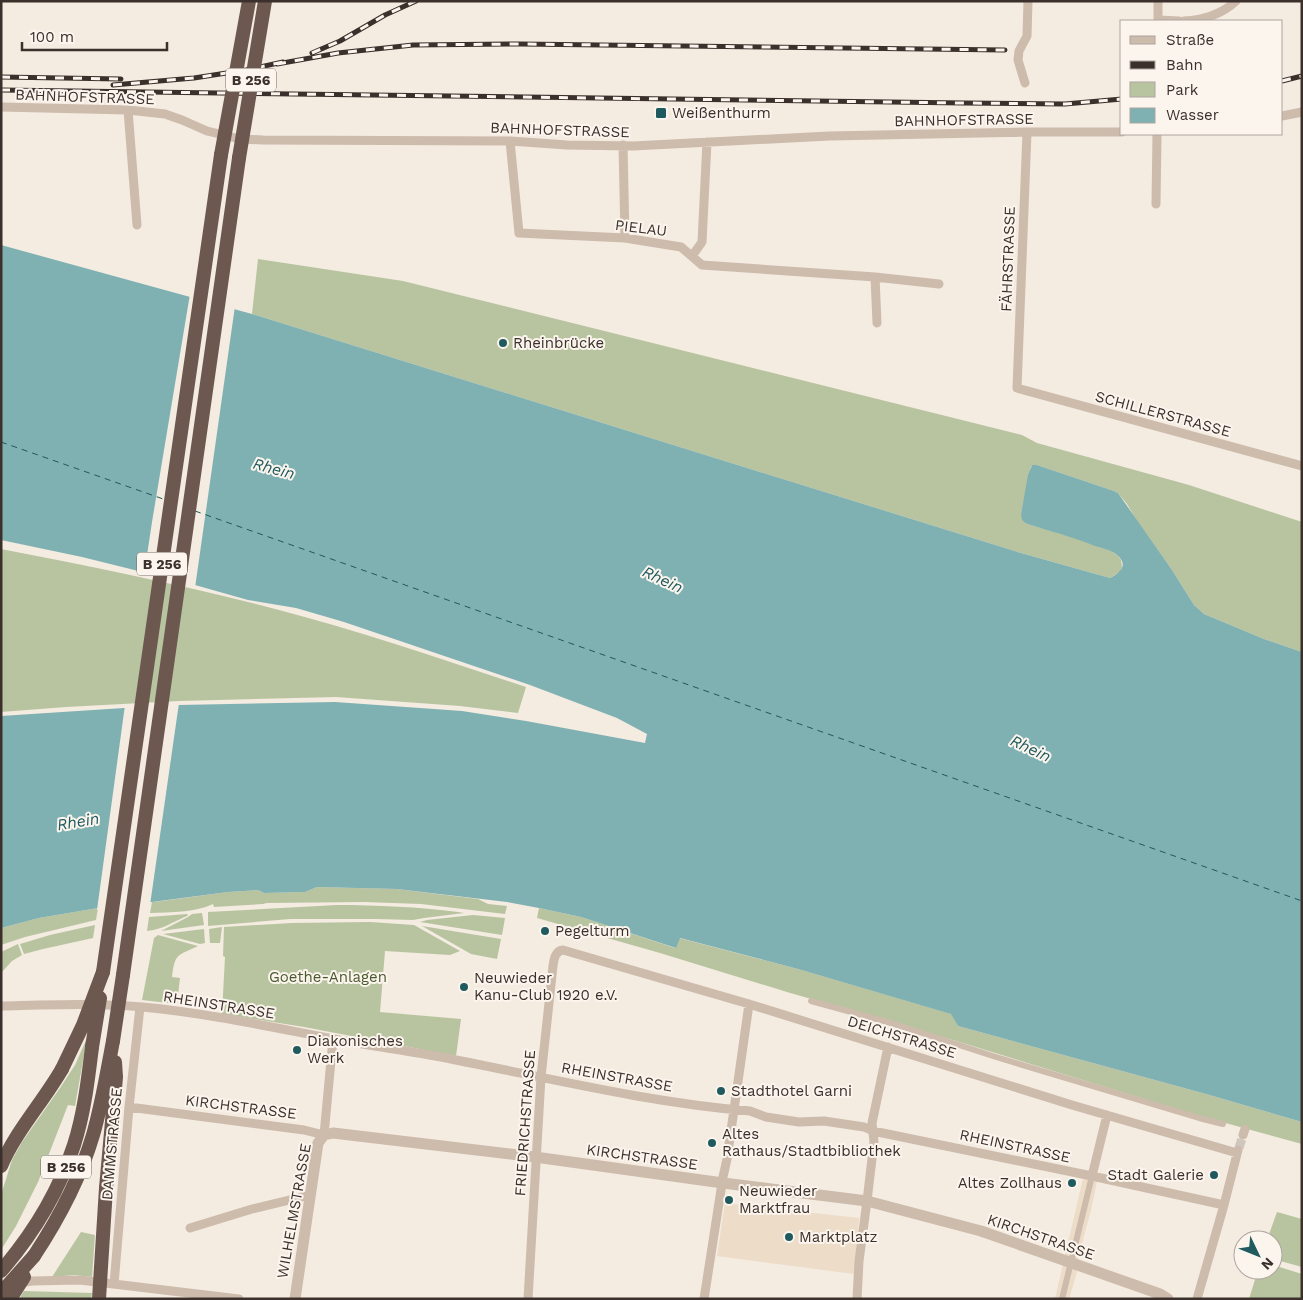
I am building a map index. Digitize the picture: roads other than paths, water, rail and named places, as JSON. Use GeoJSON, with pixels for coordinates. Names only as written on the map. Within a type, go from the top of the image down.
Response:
{"type":"FeatureCollection","features":[{"type":"Feature","properties":{"kind":"highway","name":"B 256"},"geometry":{"type":"LineString","coordinates":[[1,1271],[31,1232],[45,1210],[65,1168],[74,1144],[86,1089],[215,190],[249,1]]}},
{"type":"Feature","properties":{"kind":"highway","name":"B 256"},"geometry":{"type":"LineString","coordinates":[[1,1293],[34,1256],[61,1212],[83,1164],[100,1109],[113,1041],[239,158],[265,1]]}},
{"type":"Feature","properties":{"kind":"highway"},"geometry":{"type":"LineString","coordinates":[[1,1166],[18,1134],[54,1083],[70,1055],[103,972]]}},
{"type":"Feature","properties":{"kind":"highway"},"geometry":{"type":"LineString","coordinates":[[99,1299],[107,1170],[116,1077],[113,1041]]}},
{"type":"Feature","properties":{"kind":"highway"},"geometry":{"type":"LineString","coordinates":[[10,1299],[24,1277],[34,1256]]}},
{"type":"Feature","properties":{"kind":"highway"},"geometry":{"type":"LineString","coordinates":[[1,1287],[5,1299]]}},
{"type":"Feature","properties":{"kind":"street"},"geometry":{"type":"LineString","coordinates":[[1025,83],[1018,60],[1027,36],[1028,1]]}},
{"type":"Feature","properties":{"kind":"street"},"geometry":{"type":"LineString","coordinates":[[1158,1],[1158,20]]}},
{"type":"Feature","properties":{"kind":"street"},"geometry":{"type":"LineString","coordinates":[[1200,20],[1228,8],[1236,1]]}},
{"type":"Feature","properties":{"kind":"street","name":"BAHNHOFSTRASSE"},"geometry":{"type":"LineString","coordinates":[[1,107],[128,110],[165,114],[206,131],[240,139],[273,140],[510,141],[567,145],[633,146],[829,136],[1120,132]]}},
{"type":"Feature","properties":{"kind":"street"},"geometry":{"type":"LineString","coordinates":[[128,110],[137,225]]}},
{"type":"Feature","properties":{"kind":"street"},"geometry":{"type":"LineString","coordinates":[[1283,116],[1302,112]]}},
{"type":"Feature","properties":{"kind":"street","name":"FÄHRSTRASSE"},"geometry":{"type":"LineString","coordinates":[[1017,388],[1027,132]]}},
{"type":"Feature","properties":{"kind":"street"},"geometry":{"type":"LineString","coordinates":[[1156,204],[1157,135]]}},
{"type":"Feature","properties":{"kind":"street","name":"PIELAU"},"geometry":{"type":"LineString","coordinates":[[510,141],[519,233],[625,238],[681,247],[702,266],[875,277],[939,284]]}},
{"type":"Feature","properties":{"kind":"street"},"geometry":{"type":"LineString","coordinates":[[692,256],[702,242],[707,142]]}},
{"type":"Feature","properties":{"kind":"street"},"geometry":{"type":"LineString","coordinates":[[623,145],[625,238]]}},
{"type":"Feature","properties":{"kind":"street"},"geometry":{"type":"LineString","coordinates":[[875,277],[877,322]]}},
{"type":"Feature","properties":{"kind":"street","name":"SCHILLERSTRASSE"},"geometry":{"type":"LineString","coordinates":[[1017,388],[1302,466]]}},
{"type":"Feature","properties":{"kind":"street","name":"DEICHSTRASSE"},"geometry":{"type":"LineString","coordinates":[[558,951],[564,950],[749,1004],[1107,1115],[1238,1151],[1224,1205]]}},
{"type":"Feature","properties":{"kind":"street","name":"FRIEDRICHSTRASSE"},"geometry":{"type":"LineString","coordinates":[[528,1299],[541,1078],[553,966],[558,951]]}},
{"type":"Feature","properties":{"kind":"street"},"geometry":{"type":"LineString","coordinates":[[811,1001],[890,1023],[996,1057],[1223,1124]]}},
{"type":"Feature","properties":{"kind":"street","name":"RHEINSTRASSE"},"geometry":{"type":"LineString","coordinates":[[1,1006],[76,1004],[140,1007],[223,1018],[460,1060],[636,1096],[750,1111],[766,1117],[799,1122],[824,1121],[864,1127],[872,1131],[1224,1205]]}},
{"type":"Feature","properties":{"kind":"street"},"geometry":{"type":"LineString","coordinates":[[704,1299],[727,1159],[749,1004]]}},
{"type":"Feature","properties":{"kind":"street","name":"DAMMSTRASSE"},"geometry":{"type":"LineString","coordinates":[[114,1284],[129,1107],[140,1007]]}},
{"type":"Feature","properties":{"kind":"street","name":"WILHELMSTRASSE"},"geometry":{"type":"LineString","coordinates":[[295,1299],[318,1142],[324,1136],[333,1039]]}},
{"type":"Feature","properties":{"kind":"street"},"geometry":{"type":"LineString","coordinates":[[857,1299],[859,1261],[874,1142],[872,1123],[888,1047]]}},
{"type":"Feature","properties":{"kind":"street","name":"KIRCHSTRASSE"},"geometry":{"type":"LineString","coordinates":[[129,1107],[304,1130],[324,1136],[333,1133],[535,1156],[723,1183],[867,1201],[981,1231],[1160,1294],[1168,1299]]}},
{"type":"Feature","properties":{"kind":"street"},"geometry":{"type":"LineString","coordinates":[[1062,1299],[1107,1115]]}},
{"type":"Feature","properties":{"kind":"street"},"geometry":{"type":"LineString","coordinates":[[190,1228],[310,1195]]}},
{"type":"Feature","properties":{"kind":"street"},"geometry":{"type":"LineString","coordinates":[[1197,1299],[1224,1205]]}},
{"type":"Feature","properties":{"kind":"street"},"geometry":{"type":"LineString","coordinates":[[1,1287],[32,1281],[80,1280],[239,1299]]}},
{"type":"Feature","properties":{"kind":"water","name":"Rhein"},"geometry":{"type":"Polygon","coordinates":[[[1,245],[252,314],[1021,553],[1110,578],[1120,571],[1123,565],[1121,559],[1115,553],[1027,524],[1022,520],[1021,514],[1028,475],[1032,465],[1037,465],[1118,493],[1194,605],[1204,614],[1264,639],[1302,652],[1302,1122],[958,1026],[951,1014],[798,969],[680,938],[676,948],[581,917],[507,902],[397,889],[317,887],[305,892],[264,893],[258,890],[98,908],[39,918],[1,928],[1,716],[178,705],[335,702],[462,711],[645,743],[647,734],[617,718],[530,685],[344,622],[296,608],[248,600],[82,557],[1,540],[1,245]]]}},
{"type":"Feature","properties":{"kind":"tunnel"},"geometry":{"type":"LineString","coordinates":[[1239,1148],[1243,1135]]}},
{"type":"Feature","properties":{"kind":"railway"},"geometry":{"type":"LineString","coordinates":[[312,53],[340,41],[385,15],[416,1]]}},
{"type":"Feature","properties":{"kind":"railway"},"geometry":{"type":"LineString","coordinates":[[277,64],[338,53],[413,45],[520,44],[1005,50]]}},
{"type":"Feature","properties":{"kind":"railway"},"geometry":{"type":"LineString","coordinates":[[113,85],[194,78],[283,62]]}},
{"type":"Feature","properties":{"kind":"railway"},"geometry":{"type":"LineString","coordinates":[[1283,81],[1302,76]]}},
{"type":"Feature","properties":{"kind":"railway"},"geometry":{"type":"LineString","coordinates":[[1,77],[121,79]]}},
{"type":"Feature","properties":{"kind":"railway"},"geometry":{"type":"LineString","coordinates":[[1,90],[1065,104],[1120,99]]}},
{"type":"Feature","properties":{"kind":"place","name":"Weißenthurm"},"geometry":{"type":"Point","coordinates":[661,113]}},
{"type":"Feature","properties":{"kind":"place","name":"Rheinbrücke"},"geometry":{"type":"Point","coordinates":[503,343]}},
{"type":"Feature","properties":{"kind":"place","name":"Pegelturm"},"geometry":{"type":"Point","coordinates":[545,931]}},
{"type":"Feature","properties":{"kind":"place","name":"Neuwieder Kanu-Club 1920 e.V."},"geometry":{"type":"Point","coordinates":[464,987]}},
{"type":"Feature","properties":{"kind":"place","name":"Diakonisches Werk"},"geometry":{"type":"Point","coordinates":[297,1050]}},
{"type":"Feature","properties":{"kind":"place","name":"Stadthotel Garni"},"geometry":{"type":"Point","coordinates":[721,1091]}},
{"type":"Feature","properties":{"kind":"place","name":"Altes Rathaus/Stadtbibliothek"},"geometry":{"type":"Point","coordinates":[712,1143]}},
{"type":"Feature","properties":{"kind":"place","name":"Stadt Galerie"},"geometry":{"type":"Point","coordinates":[1214,1175]}},
{"type":"Feature","properties":{"kind":"place","name":"Altes Zollhaus"},"geometry":{"type":"Point","coordinates":[1072,1183]}},
{"type":"Feature","properties":{"kind":"place","name":"Neuwieder Marktfrau"},"geometry":{"type":"Point","coordinates":[729,1200]}},
{"type":"Feature","properties":{"kind":"place","name":"Marktplatz"},"geometry":{"type":"Point","coordinates":[789,1237]}},
{"type":"Feature","properties":{"kind":"park label","name":"Goethe-Anlagen"},"geometry":{"type":"Point","coordinates":[328,977]}}]}
